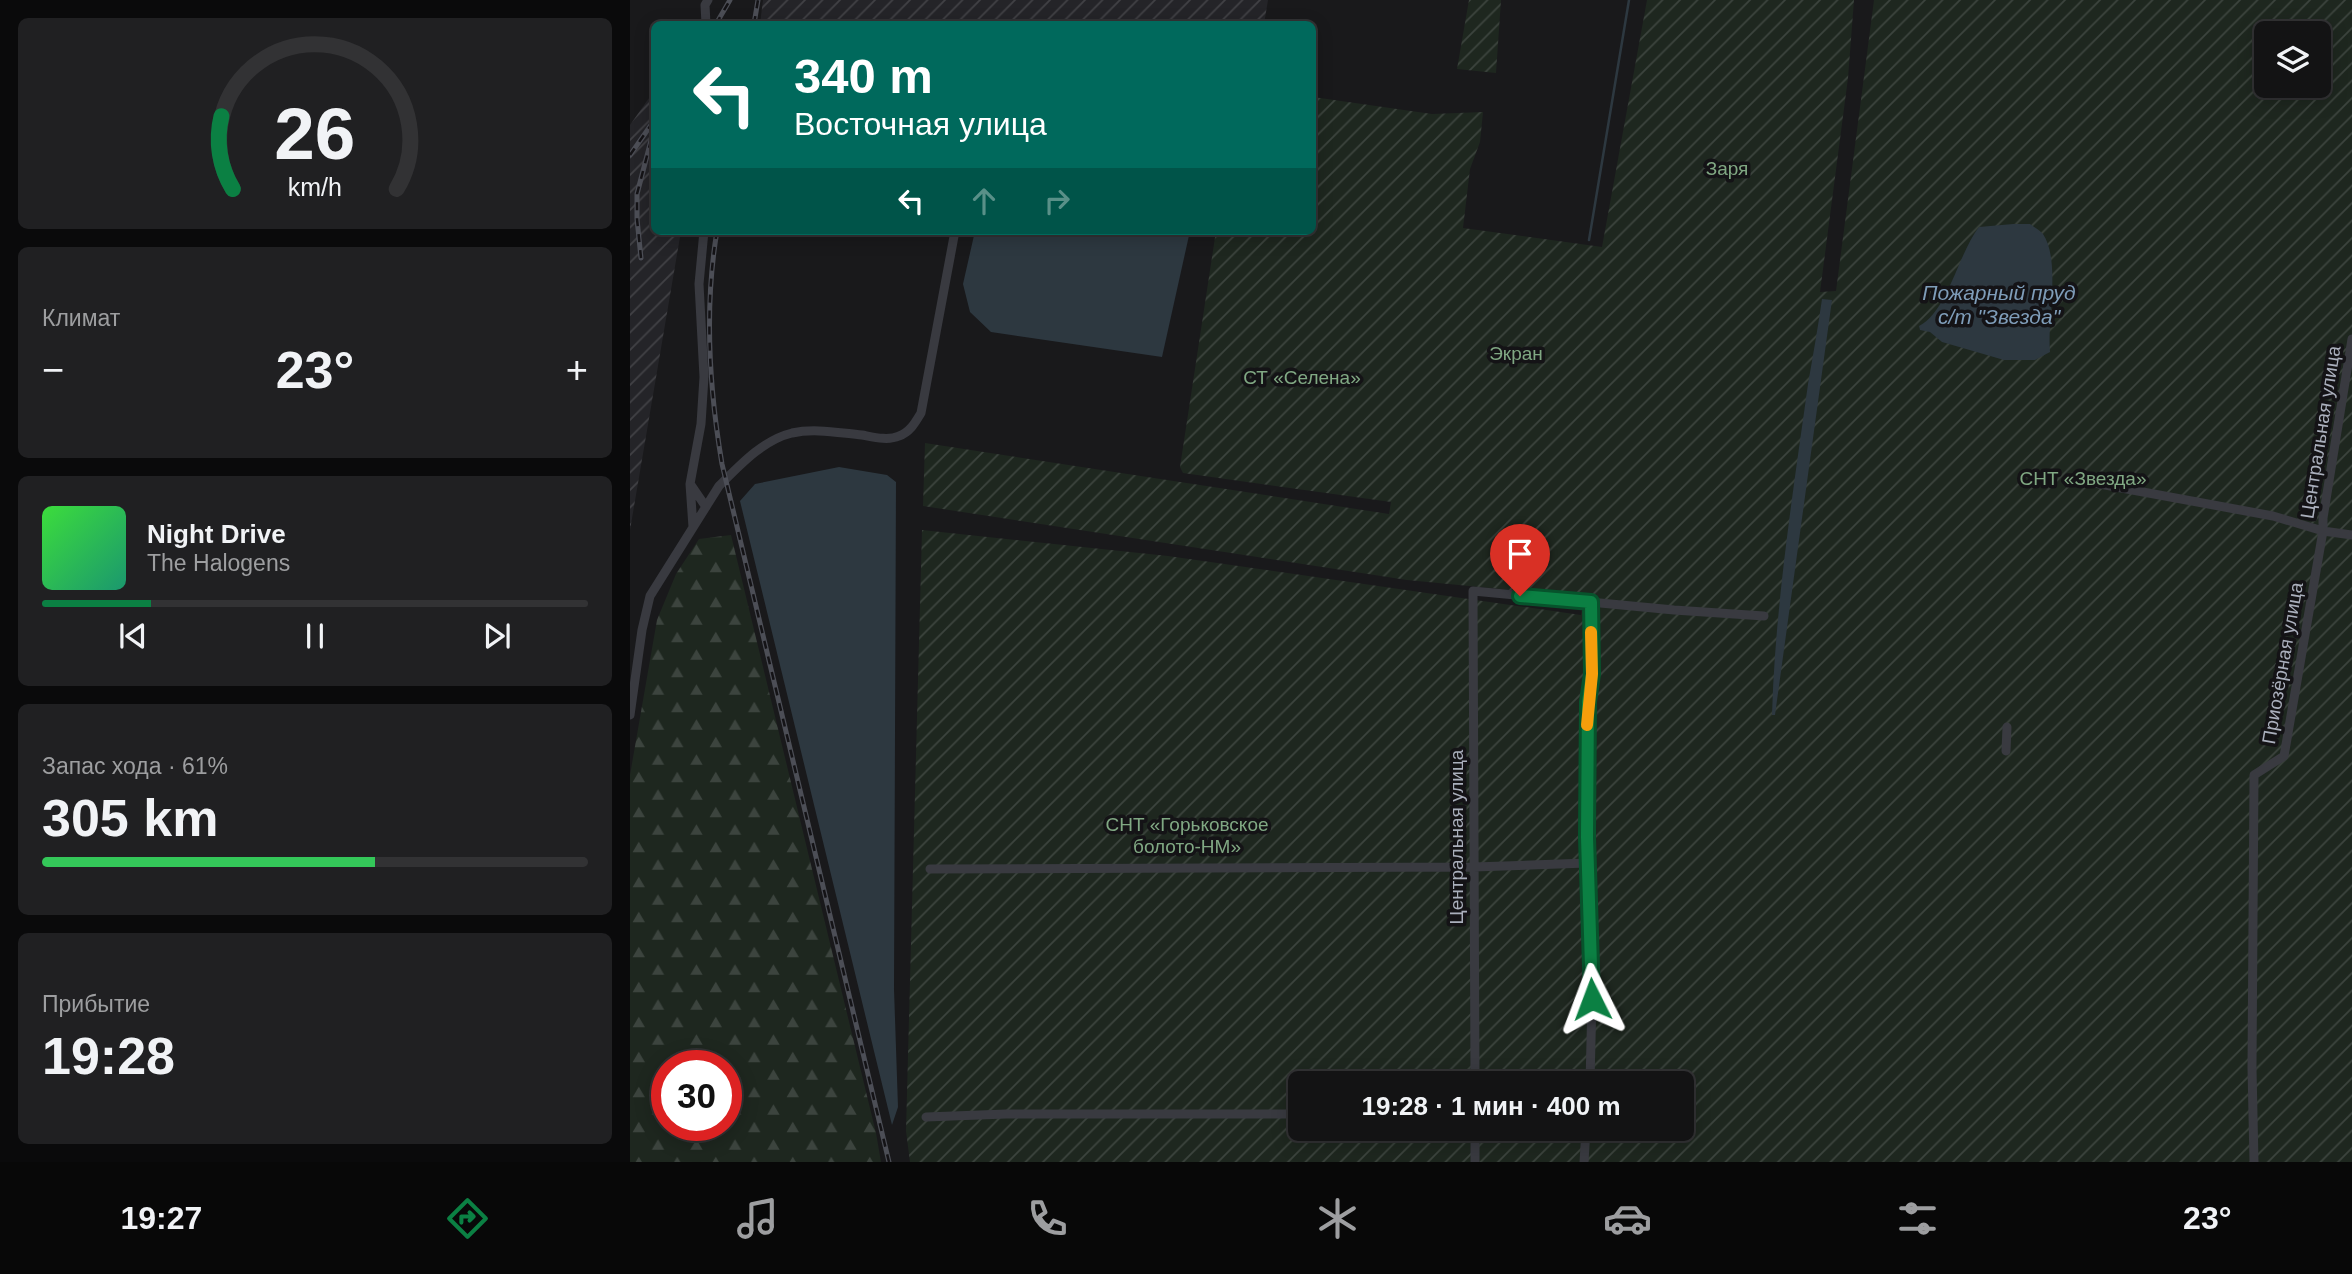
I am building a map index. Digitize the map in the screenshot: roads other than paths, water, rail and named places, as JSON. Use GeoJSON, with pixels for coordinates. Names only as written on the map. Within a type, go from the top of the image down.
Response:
{"type":"FeatureCollection","features":[{"type":"Feature","properties":{"kind":"street"},"geometry":{"type":"LineString","coordinates":[[706,21],[705,5],[708,0]]}},
{"type":"Feature","properties":{"kind":"street"},"geometry":{"type":"LineString","coordinates":[[693,527],[690,484],[701,424],[703,389],[699,284],[704,235]]}},
{"type":"Feature","properties":{"kind":"street"},"geometry":{"type":"LineString","coordinates":[[630,715],[642,630],[650,596],[719,486],[768,443],[779,437],[807,431],[886,438],[899,436],[913,427],[921,413],[954,235]]}},
{"type":"Feature","properties":{"kind":"street","name":"Центральная улица"},"geometry":{"type":"LineString","coordinates":[[2323,531],[2335,436],[2352,339]]}},
{"type":"Feature","properties":{"kind":"street"},"geometry":{"type":"LineString","coordinates":[[2078,480],[2273,516],[2323,531],[2352,535]]}},
{"type":"Feature","properties":{"kind":"street"},"geometry":{"type":"LineString","coordinates":[[690,484],[706,507]]}},
{"type":"Feature","properties":{"kind":"street","name":"Приозёрная улица"},"geometry":{"type":"LineString","coordinates":[[2254,1162],[2254,775],[2284,756],[2323,531]]}},
{"type":"Feature","properties":{"kind":"street","name":"Центральная улица"},"geometry":{"type":"LineString","coordinates":[[1475,1071],[1473,591],[1591,602]]}},
{"type":"Feature","properties":{"kind":"street"},"geometry":{"type":"LineString","coordinates":[[1590,1071],[1592,999],[1587,863],[1588,702],[1592,674],[1591,602],[1764,615]]}},
{"type":"Feature","properties":{"kind":"street"},"geometry":{"type":"LineString","coordinates":[[2006,751],[2007,727]]}},
{"type":"Feature","properties":{"kind":"street"},"geometry":{"type":"LineString","coordinates":[[930,869],[1474,867],[1587,863]]}},
{"type":"Feature","properties":{"kind":"street"},"geometry":{"type":"LineString","coordinates":[[926,1117],[1006,1114],[1288,1114]]}},
{"type":"Feature","properties":{"kind":"street"},"geometry":{"type":"LineString","coordinates":[[1475,1141],[1475,1162]]}},
{"type":"Feature","properties":{"kind":"street"},"geometry":{"type":"LineString","coordinates":[[1584,1162],[1585,1141]]}},
{"type":"Feature","properties":{"kind":"water","name":"Пожарный пруд с/т \"Звезда\""},"geometry":{"type":"Polygon","coordinates":[[[2030,224],[2043,234],[2048,246],[2052,275],[2050,352],[2035,360],[2004,360],[1942,342],[1930,332],[1920,330],[1919,326],[1938,308],[1979,227],[2030,224]]]}},
{"type":"Feature","properties":{"kind":"water"},"geometry":{"type":"Polygon","coordinates":[[[974,235],[1189,235],[1162,357],[991,332],[970,312],[963,284],[974,235]]]}},
{"type":"Feature","properties":{"kind":"water"},"geometry":{"type":"Polygon","coordinates":[[[1822,299],[1832,300],[1775,715],[1772,715],[1786,549],[1822,299]]]}},
{"type":"Feature","properties":{"kind":"water"},"geometry":{"type":"Polygon","coordinates":[[[839,467],[887,475],[896,482],[894,989],[898,1107],[892,1125],[740,501],[755,484],[839,467]]]}},
{"type":"Feature","properties":{"kind":"waterway"},"geometry":{"type":"LineString","coordinates":[[1589,240],[1629,0]]}},
{"type":"Feature","properties":{"kind":"railway"},"geometry":{"type":"LineString","coordinates":[[718,21],[730,0]]}},
{"type":"Feature","properties":{"kind":"railway"},"geometry":{"type":"LineString","coordinates":[[754,21],[758,0]]}},
{"type":"Feature","properties":{"kind":"railway"},"geometry":{"type":"LineString","coordinates":[[630,155],[651,125]]}},
{"type":"Feature","properties":{"kind":"railway"},"geometry":{"type":"LineString","coordinates":[[641,258],[637,194],[651,140]]}},
{"type":"Feature","properties":{"kind":"railway"},"geometry":{"type":"LineString","coordinates":[[716,235],[709,318],[711,377],[722,464],[889,1162]]}},
{"type":"Feature","properties":{"kind":"park label","name":"Заря"},"geometry":{"type":"Point","coordinates":[1727,168]}},
{"type":"Feature","properties":{"kind":"park label","name":"Экран"},"geometry":{"type":"Point","coordinates":[1516,353]}},
{"type":"Feature","properties":{"kind":"park label","name":"СТ «Селена»"},"geometry":{"type":"Point","coordinates":[1302,377]}},
{"type":"Feature","properties":{"kind":"park label","name":"СНТ «Звезда»"},"geometry":{"type":"Point","coordinates":[2083,478]}},
{"type":"Feature","properties":{"kind":"park label","name":"СНТ «Горьковское болото-НМ»"},"geometry":{"type":"Point","coordinates":[1187,835]}}]}
